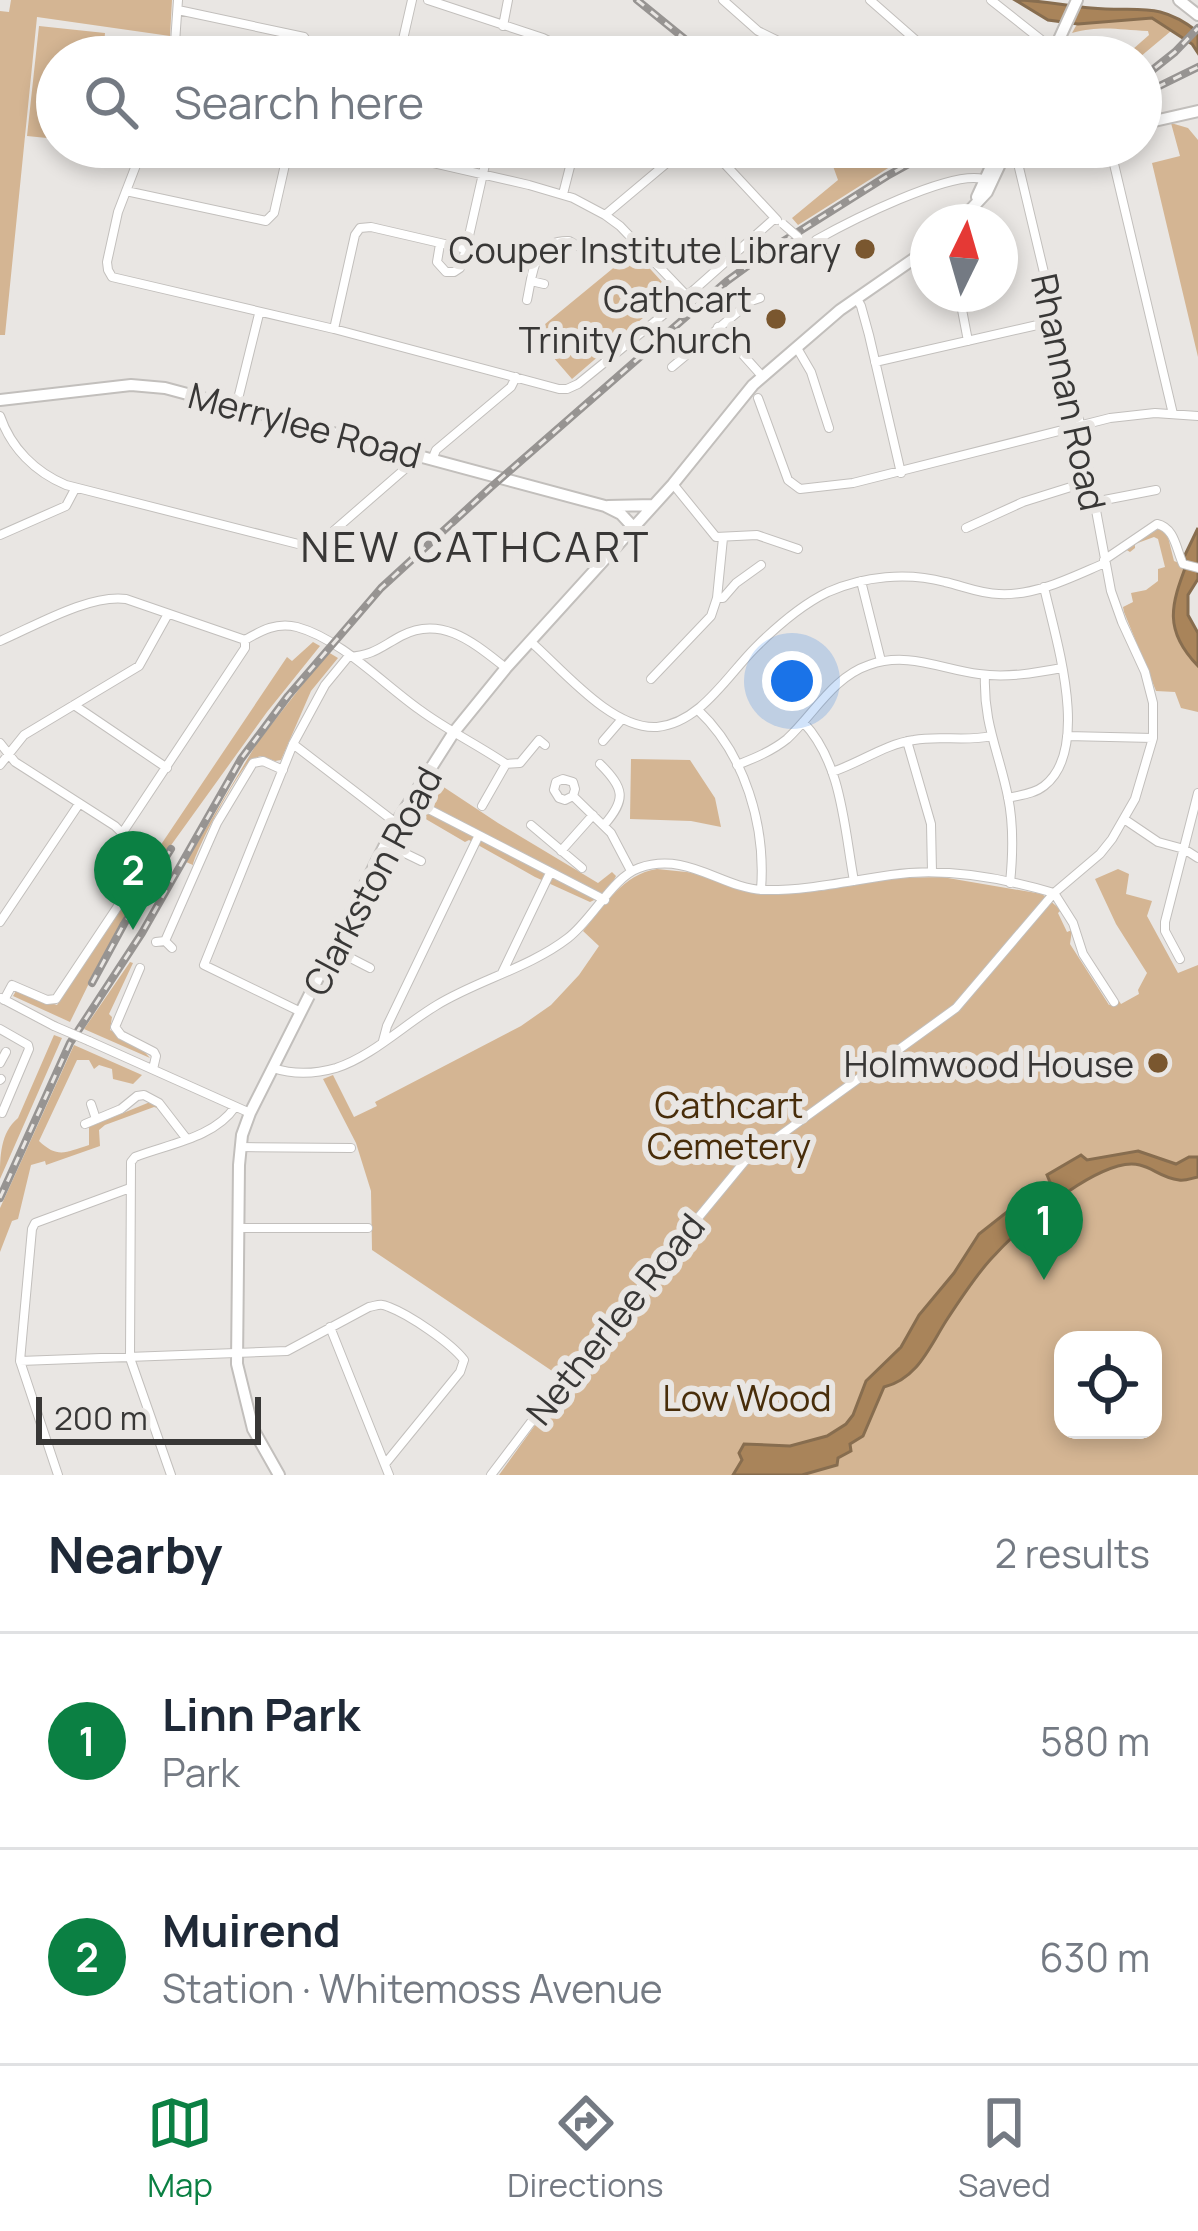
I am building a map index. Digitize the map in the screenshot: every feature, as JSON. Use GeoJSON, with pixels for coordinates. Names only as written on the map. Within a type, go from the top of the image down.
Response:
{"type":"FeatureCollection","features":[{"type":"Feature","properties":{"kind":"main road"},"geometry":{"type":"LineString","coordinates":[[1057,36],[1077,0]]}},
{"type":"Feature","properties":{"kind":"main road"},"geometry":{"type":"LineString","coordinates":[[1181,0],[1198,15]]}},
{"type":"Feature","properties":{"kind":"main road"},"geometry":{"type":"LineString","coordinates":[[1162,119],[1198,111]]}},
{"type":"Feature","properties":{"kind":"main road"},"geometry":{"type":"LineString","coordinates":[[976,200],[992,168]]}},
{"type":"Feature","properties":{"kind":"main road"},"geometry":{"type":"LineString","coordinates":[[973,204],[987,192],[998,168]]}},
{"type":"Feature","properties":{"kind":"main road","name":"Clarkston Road"},"geometry":{"type":"LineString","coordinates":[[279,1475],[253,1430],[237,1353],[240,1147],[250,1113],[396,823],[454,733],[506,668],[674,484],[740,399],[796,346],[910,261]]}},
{"type":"Feature","properties":{"kind":"main road","name":"Merrylee Road"},"geometry":{"type":"LineString","coordinates":[[0,400],[138,385],[165,388],[609,506],[654,505]]}},
{"type":"Feature","properties":{"kind":"main road","name":"Merrylee Road"},"geometry":{"type":"LineString","coordinates":[[609,506],[637,524]]}},
{"type":"Feature","properties":{"kind":"street"},"geometry":{"type":"LineString","coordinates":[[403,36],[412,0]]}},
{"type":"Feature","properties":{"kind":"street"},"geometry":{"type":"LineString","coordinates":[[428,0],[532,36]]}},
{"type":"Feature","properties":{"kind":"street"},"geometry":{"type":"LineString","coordinates":[[503,26],[508,0]]}},
{"type":"Feature","properties":{"kind":"street"},"geometry":{"type":"LineString","coordinates":[[723,0],[768,36]]}},
{"type":"Feature","properties":{"kind":"street"},"geometry":{"type":"LineString","coordinates":[[870,0],[912,36]]}},
{"type":"Feature","properties":{"kind":"street"},"geometry":{"type":"LineString","coordinates":[[883,10],[891,0]]}},
{"type":"Feature","properties":{"kind":"street"},"geometry":{"type":"LineString","coordinates":[[991,0],[1042,36]]}},
{"type":"Feature","properties":{"kind":"street"},"geometry":{"type":"LineString","coordinates":[[176,36],[178,5],[302,36]]}},
{"type":"Feature","properties":{"kind":"street"},"geometry":{"type":"LineString","coordinates":[[135,168],[107,262],[109,272],[118,279],[567,389],[779,221]]}},
{"type":"Feature","properties":{"kind":"street"},"geometry":{"type":"LineString","coordinates":[[126,191],[266,221],[274,213],[285,168]]}},
{"type":"Feature","properties":{"kind":"street"},"geometry":{"type":"LineString","coordinates":[[453,168],[563,194],[605,215],[687,296]]}},
{"type":"Feature","properties":{"kind":"street"},"geometry":{"type":"LineString","coordinates":[[440,244],[437,262],[442,270],[451,273],[460,268],[484,168]]}},
{"type":"Feature","properties":{"kind":"street"},"geometry":{"type":"LineString","coordinates":[[563,194],[569,168]]}},
{"type":"Feature","properties":{"kind":"street"},"geometry":{"type":"LineString","coordinates":[[605,215],[661,168]]}},
{"type":"Feature","properties":{"kind":"street"},"geometry":{"type":"LineString","coordinates":[[729,168],[798,237]]}},
{"type":"Feature","properties":{"kind":"street","name":"Rhannan Road"},"geometry":{"type":"LineString","coordinates":[[1012,168],[1080,424],[1104,561]]}},
{"type":"Feature","properties":{"kind":"street"},"geometry":{"type":"LineString","coordinates":[[1115,168],[1173,414]]}},
{"type":"Feature","properties":{"kind":"street"},"geometry":{"type":"LineString","coordinates":[[816,240],[930,189],[972,177],[983,179]]}},
{"type":"Feature","properties":{"kind":"street"},"geometry":{"type":"LineString","coordinates":[[334,329],[358,229],[371,227],[466,249]]}},
{"type":"Feature","properties":{"kind":"street"},"geometry":{"type":"LineString","coordinates":[[526,299],[540,251],[553,242],[569,241],[602,259],[634,241]]}},
{"type":"Feature","properties":{"kind":"street"},"geometry":{"type":"LineString","coordinates":[[531,281],[544,284]]}},
{"type":"Feature","properties":{"kind":"street"},"geometry":{"type":"LineString","coordinates":[[672,367],[756,300],[743,291]]}},
{"type":"Feature","properties":{"kind":"street"},"geometry":{"type":"LineString","coordinates":[[856,298],[901,473]]}},
{"type":"Feature","properties":{"kind":"street"},"geometry":{"type":"LineString","coordinates":[[962,312],[968,341]]}},
{"type":"Feature","properties":{"kind":"street"},"geometry":{"type":"LineString","coordinates":[[236,407],[259,314]]}},
{"type":"Feature","properties":{"kind":"street"},"geometry":{"type":"LineString","coordinates":[[875,362],[1055,321]]}},
{"type":"Feature","properties":{"kind":"street"},"geometry":{"type":"LineString","coordinates":[[718,327],[762,376]]}},
{"type":"Feature","properties":{"kind":"street"},"geometry":{"type":"LineString","coordinates":[[674,344],[685,356]]}},
{"type":"Feature","properties":{"kind":"street"},"geometry":{"type":"LineString","coordinates":[[796,346],[812,372],[829,428]]}},
{"type":"Feature","properties":{"kind":"street"},"geometry":{"type":"LineString","coordinates":[[432,460],[438,448],[511,387],[516,377]]}},
{"type":"Feature","properties":{"kind":"street"},"geometry":{"type":"LineString","coordinates":[[758,398],[788,480],[806,489],[901,473],[1080,424],[1138,414],[1198,416]]}},
{"type":"Feature","properties":{"kind":"street"},"geometry":{"type":"LineString","coordinates":[[0,416],[10,440],[27,460],[75,489],[312,546],[406,468],[412,454]]}},
{"type":"Feature","properties":{"kind":"street"},"geometry":{"type":"LineString","coordinates":[[967,528],[1023,502],[1090,481]]}},
{"type":"Feature","properties":{"kind":"street"},"geometry":{"type":"LineString","coordinates":[[674,484],[716,537],[757,535],[798,549]]}},
{"type":"Feature","properties":{"kind":"street"},"geometry":{"type":"LineString","coordinates":[[0,535],[66,506],[75,489]]}},
{"type":"Feature","properties":{"kind":"street"},"geometry":{"type":"LineString","coordinates":[[1094,502],[1156,490]]}},
{"type":"Feature","properties":{"kind":"street"},"geometry":{"type":"LineString","coordinates":[[531,642],[622,719],[657,727],[698,710],[789,617],[823,595],[861,581],[925,578],[1001,594],[1044,587],[1104,561],[1157,524],[1168,528],[1182,561],[1198,568]]}},
{"type":"Feature","properties":{"kind":"street"},"geometry":{"type":"LineString","coordinates":[[651,679],[668,671],[690,636],[711,616],[724,538]]}},
{"type":"Feature","properties":{"kind":"street","name":"Netherlee Road"},"geometry":{"type":"LineString","coordinates":[[491,1475],[745,1161],[956,1007],[1054,893],[1100,854],[1124,819],[1139,789],[1154,719],[1150,688],[1116,607],[1104,561]]}},
{"type":"Feature","properties":{"kind":"street"},"geometry":{"type":"LineString","coordinates":[[717,598],[723,598],[761,565]]}},
{"type":"Feature","properties":{"kind":"street"},"geometry":{"type":"LineString","coordinates":[[861,581],[881,661]]}},
{"type":"Feature","properties":{"kind":"street"},"geometry":{"type":"LineString","coordinates":[[1008,798],[1031,793],[1049,781],[1062,762],[1067,705],[1044,587]]}},
{"type":"Feature","properties":{"kind":"street"},"geometry":{"type":"LineString","coordinates":[[0,641],[104,598],[126,599],[245,640],[269,627],[298,627],[351,656],[417,708],[506,764],[520,763],[542,742],[530,733]]}},
{"type":"Feature","properties":{"kind":"street"},"geometry":{"type":"LineString","coordinates":[[0,765],[24,735],[139,666],[168,614]]}},
{"type":"Feature","properties":{"kind":"street"},"geometry":{"type":"LineString","coordinates":[[301,1012],[204,965],[293,745],[325,685],[345,659],[375,654],[417,629],[440,628],[464,637],[506,668]]}},
{"type":"Feature","properties":{"kind":"street"},"geometry":{"type":"LineString","coordinates":[[121,835],[245,648],[245,640]]}},
{"type":"Feature","properties":{"kind":"street"},"geometry":{"type":"LineString","coordinates":[[737,765],[779,745],[847,676],[881,661],[913,660],[986,675],[1062,668]]}},
{"type":"Feature","properties":{"kind":"street"},"geometry":{"type":"LineString","coordinates":[[986,675],[985,706],[1012,826],[1010,883]]}},
{"type":"Feature","properties":{"kind":"street"},"geometry":{"type":"LineString","coordinates":[[74,705],[167,768]]}},
{"type":"Feature","properties":{"kind":"street"},"geometry":{"type":"LineString","coordinates":[[698,710],[721,734],[737,765],[759,828],[764,861],[761,890]]}},
{"type":"Feature","properties":{"kind":"street"},"geometry":{"type":"LineString","coordinates":[[603,741],[622,719]]}},
{"type":"Feature","properties":{"kind":"street"},"geometry":{"type":"LineString","coordinates":[[802,722],[818,738],[832,772],[854,881]]}},
{"type":"Feature","properties":{"kind":"street"},"geometry":{"type":"LineString","coordinates":[[832,772],[907,741],[991,736]]}},
{"type":"Feature","properties":{"kind":"street"},"geometry":{"type":"LineString","coordinates":[[1066,736],[1153,738]]}},
{"type":"Feature","properties":{"kind":"street"},"geometry":{"type":"LineString","coordinates":[[907,741],[931,824],[932,872]]}},
{"type":"Feature","properties":{"kind":"street"},"geometry":{"type":"LineString","coordinates":[[0,743],[15,762],[115,826],[146,856],[144,867],[56,999],[47,1000],[12,985],[2,999],[250,1113]]}},
{"type":"Feature","properties":{"kind":"street"},"geometry":{"type":"LineString","coordinates":[[293,745],[396,823]]}},
{"type":"Feature","properties":{"kind":"street"},"geometry":{"type":"LineString","coordinates":[[164,944],[217,823],[254,763],[262,761],[283,770]]}},
{"type":"Feature","properties":{"kind":"street"},"geometry":{"type":"LineString","coordinates":[[482,806],[506,764]]}},
{"type":"Feature","properties":{"kind":"street"},"geometry":{"type":"LineString","coordinates":[[600,764],[617,783],[620,795],[604,825]]}},
{"type":"Feature","properties":{"kind":"street"},"geometry":{"type":"LineString","coordinates":[[1180,959],[1165,922],[1198,793]]}},
{"type":"Feature","properties":{"kind":"street"},"geometry":{"type":"LineString","coordinates":[[573,796],[604,825],[632,871]]}},
{"type":"Feature","properties":{"kind":"street"},"geometry":{"type":"LineString","coordinates":[[410,799],[605,900]]}},
{"type":"Feature","properties":{"kind":"street"},"geometry":{"type":"LineString","coordinates":[[0,922],[79,803]]}},
{"type":"Feature","properties":{"kind":"street"},"geometry":{"type":"LineString","coordinates":[[562,851],[593,815]]}},
{"type":"Feature","properties":{"kind":"street"},"geometry":{"type":"LineString","coordinates":[[1124,819],[1158,842],[1198,858]]}},
{"type":"Feature","properties":{"kind":"street"},"geometry":{"type":"LineString","coordinates":[[531,824],[582,868]]}},
{"type":"Feature","properties":{"kind":"street"},"geometry":{"type":"LineString","coordinates":[[383,1041],[478,837]]}},
{"type":"Feature","properties":{"kind":"street"},"geometry":{"type":"LineString","coordinates":[[386,844],[422,861]]}},
{"type":"Feature","properties":{"kind":"street"},"geometry":{"type":"LineString","coordinates":[[273,1068],[298,1073],[346,1064],[440,1003],[564,942],[632,871],[651,865],[692,867],[761,890],[932,872],[1054,893],[1073,923],[1083,954],[1114,1002]]}},
{"type":"Feature","properties":{"kind":"street"},"geometry":{"type":"LineString","coordinates":[[502,973],[550,873]]}},
{"type":"Feature","properties":{"kind":"street"},"geometry":{"type":"LineString","coordinates":[[333,949],[370,968]]}},
{"type":"Feature","properties":{"kind":"street"},"geometry":{"type":"LineString","coordinates":[[140,968],[138,985],[117,1020],[116,1031],[154,1052],[153,1070]]}},
{"type":"Feature","properties":{"kind":"street"},"geometry":{"type":"LineString","coordinates":[[0,1029],[29,1048],[2,1113]]}},
{"type":"Feature","properties":{"kind":"street"},"geometry":{"type":"LineString","coordinates":[[0,1063],[6,1052]]}},
{"type":"Feature","properties":{"kind":"street"},"geometry":{"type":"LineString","coordinates":[[0,1079],[14,1085]]}},
{"type":"Feature","properties":{"kind":"street"},"geometry":{"type":"LineString","coordinates":[[85,1124],[121,1109],[140,1094],[159,1102],[186,1138]]}},
{"type":"Feature","properties":{"kind":"street"},"geometry":{"type":"LineString","coordinates":[[91,1104],[96,1119]]}},
{"type":"Feature","properties":{"kind":"street"},"geometry":{"type":"LineString","coordinates":[[171,1475],[130,1358],[131,1162],[219,1125],[235,1107]]}},
{"type":"Feature","properties":{"kind":"street"},"geometry":{"type":"LineString","coordinates":[[240,1147],[351,1148]]}},
{"type":"Feature","properties":{"kind":"street"},"geometry":{"type":"LineString","coordinates":[[58,1475],[20,1361],[34,1223],[130,1188]]}},
{"type":"Feature","properties":{"kind":"street"},"geometry":{"type":"LineString","coordinates":[[239,1228],[368,1228]]}},
{"type":"Feature","properties":{"kind":"street"},"geometry":{"type":"LineString","coordinates":[[20,1361],[286,1351],[369,1307],[384,1305],[442,1340],[464,1360],[460,1372],[385,1464]]}},
{"type":"Feature","properties":{"kind":"street"},"geometry":{"type":"LineString","coordinates":[[331,1327],[389,1475]]}},
{"type":"Feature","properties":{"kind":"green space"},"geometry":{"type":"Polygon","coordinates":[[[11,0],[172,0],[170,36],[37,17],[5,335],[0,335],[0,11],[9,12],[11,0]]]}},
{"type":"Feature","properties":{"kind":"green space"},"geometry":{"type":"Polygon","coordinates":[[[1152,18],[1171,31],[1162,39],[1148,36],[1148,31],[1072,33],[1077,24],[1152,18]]]}},
{"type":"Feature","properties":{"kind":"green space"},"geometry":{"type":"Polygon","coordinates":[[[39,26],[105,33],[105,36],[38,36],[39,26]]]}},
{"type":"Feature","properties":{"kind":"green space"},"geometry":{"type":"Polygon","coordinates":[[[36,54],[36,137],[27,136],[36,54]]]}},
{"type":"Feature","properties":{"kind":"green space"},"geometry":{"type":"Polygon","coordinates":[[[1171,123],[1188,128],[1198,140],[1198,357],[1153,168],[1162,168],[1162,160],[1180,156],[1171,123]]]}},
{"type":"Feature","properties":{"kind":"green space"},"geometry":{"type":"Polygon","coordinates":[[[834,168],[888,168],[798,225],[792,218],[838,180],[834,168]]]}},
{"type":"Feature","properties":{"kind":"green space"},"geometry":{"type":"Polygon","coordinates":[[[634,251],[672,293],[572,379],[533,334],[634,251]]]}},
{"type":"Feature","properties":{"kind":"green space"},"geometry":{"type":"Polygon","coordinates":[[[1152,530],[1161,530],[1168,537],[1174,561],[1193,569],[1178,600],[1198,657],[1198,712],[1181,708],[1175,692],[1156,691],[1124,612],[1123,607],[1133,602],[1131,593],[1158,581],[1158,569],[1165,567],[1154,537],[1135,544],[1130,552],[1125,549],[1152,530]]]}},
{"type":"Feature","properties":{"kind":"green space"},"geometry":{"type":"Polygon","coordinates":[[[313,642],[320,646],[164,855],[156,852],[287,657],[292,661],[313,642]]]}},
{"type":"Feature","properties":{"kind":"green space"},"geometry":{"type":"Polygon","coordinates":[[[328,652],[338,658],[311,691],[281,760],[261,756],[251,760],[219,810],[193,865],[186,862],[257,743],[328,652]]]}},
{"type":"Feature","properties":{"kind":"green space"},"geometry":{"type":"Polygon","coordinates":[[[631,759],[690,760],[715,798],[721,827],[630,819],[631,759]]]}},
{"type":"Feature","properties":{"kind":"green space"},"geometry":{"type":"Polygon","coordinates":[[[430,778],[598,883],[612,872],[616,876],[607,894],[590,902],[412,811],[430,778]]]}},
{"type":"Feature","properties":{"kind":"green space"},"geometry":{"type":"Polygon","coordinates":[[[157,856],[163,858],[97,967],[70,1022],[13,996],[16,991],[57,1005],[157,856]]]}},
{"type":"Feature","properties":{"kind":"green space","name":"Cathcart Cemetery"},"geometry":{"type":"Polygon","coordinates":[[[657,869],[696,873],[760,893],[942,877],[1042,894],[1061,910],[1058,913],[1067,932],[1072,930],[1070,944],[1109,1005],[1139,994],[1147,973],[1095,879],[1118,869],[1129,874],[1126,894],[1152,901],[1147,916],[1178,973],[1198,965],[1198,1475],[499,1475],[567,1381],[372,1250],[371,1191],[356,1143],[323,1079],[333,1075],[354,1117],[521,1026],[551,1005],[579,975],[599,946],[583,931],[634,877],[657,869]]]}},
{"type":"Feature","properties":{"kind":"green space"},"geometry":{"type":"Polygon","coordinates":[[[130,962],[109,1014],[110,1030],[150,1058],[84,1029],[130,962]]]}},
{"type":"Feature","properties":{"kind":"green space"},"geometry":{"type":"Polygon","coordinates":[[[54,1035],[62,1038],[0,1179],[4,1138],[18,1118],[54,1035]]]}},
{"type":"Feature","properties":{"kind":"green space"},"geometry":{"type":"Polygon","coordinates":[[[74,1045],[142,1075],[133,1084],[113,1079],[112,1069],[99,1065],[94,1069],[89,1060],[77,1060],[39,1141],[46,1147],[62,1152],[89,1145],[89,1127],[150,1102],[160,1109],[105,1125],[99,1130],[100,1146],[46,1165],[45,1161],[31,1165],[18,1219],[12,1221],[0,1252],[0,1208],[74,1045]]]}},
{"type":"Feature","properties":{"kind":"shaded area"},"geometry":{"type":"Polygon","coordinates":[[[1015,0],[1171,15],[1198,32],[1198,53],[1152,18],[1078,24],[1048,20],[1015,0]]]}},
{"type":"Feature","properties":{"kind":"shaded area"},"geometry":{"type":"Polygon","coordinates":[[[1198,528],[1198,579],[1188,595],[1188,615],[1198,633],[1198,666],[1179,641],[1173,617],[1187,563],[1184,557],[1198,528]]]}},
{"type":"Feature","properties":{"kind":"shaded area"},"geometry":{"type":"Polygon","coordinates":[[[1138,1151],[1176,1164],[1198,1157],[1198,1177],[1179,1180],[1128,1164],[1084,1181],[1032,1219],[990,1260],[921,1361],[905,1377],[884,1387],[863,1436],[850,1444],[851,1451],[838,1458],[837,1465],[802,1475],[733,1475],[744,1444],[790,1446],[827,1436],[846,1424],[866,1381],[901,1347],[979,1234],[1017,1204],[1052,1187],[1047,1175],[1081,1155],[1087,1160],[1138,1151]]]}},
{"type":"Feature","properties":{"kind":"railway"},"geometry":{"type":"LineString","coordinates":[[637,0],[681,36]]}},
{"type":"Feature","properties":{"kind":"railway"},"geometry":{"type":"LineString","coordinates":[[1162,62],[1198,28]]}},
{"type":"Feature","properties":{"kind":"railway"},"geometry":{"type":"LineString","coordinates":[[1162,85],[1198,67]]}},
{"type":"Feature","properties":{"kind":"railway"},"geometry":{"type":"LineString","coordinates":[[0,1198],[70,1043],[142,933],[241,759],[381,588],[727,281],[902,168]]}},
{"type":"Feature","properties":{"kind":"railway"},"geometry":{"type":"LineString","coordinates":[[92,983],[171,849]]}},
{"type":"Feature","properties":{"kind":"place","name":"Couper Institute Library"},"geometry":{"type":"Point","coordinates":[865,249]}},
{"type":"Feature","properties":{"kind":"place","name":"Cathcart Trinity Church"},"geometry":{"type":"Point","coordinates":[776,319]}},
{"type":"Feature","properties":{"kind":"place","name":"Muirend"},"geometry":{"type":"Point","coordinates":[133,930]}},
{"type":"Feature","properties":{"kind":"place","name":"Holmwood House"},"geometry":{"type":"Point","coordinates":[1158,1063]}},
{"type":"Feature","properties":{"kind":"place","name":"Linn Park"},"geometry":{"type":"Point","coordinates":[1044,1280]}},
{"type":"Feature","properties":{"kind":"district","name":"NEW CATHCART"},"geometry":{"type":"Point","coordinates":[476,546]}},
{"type":"Feature","properties":{"kind":"park label","name":"Low Wood"},"geometry":{"type":"Point","coordinates":[747,1397]}}]}
